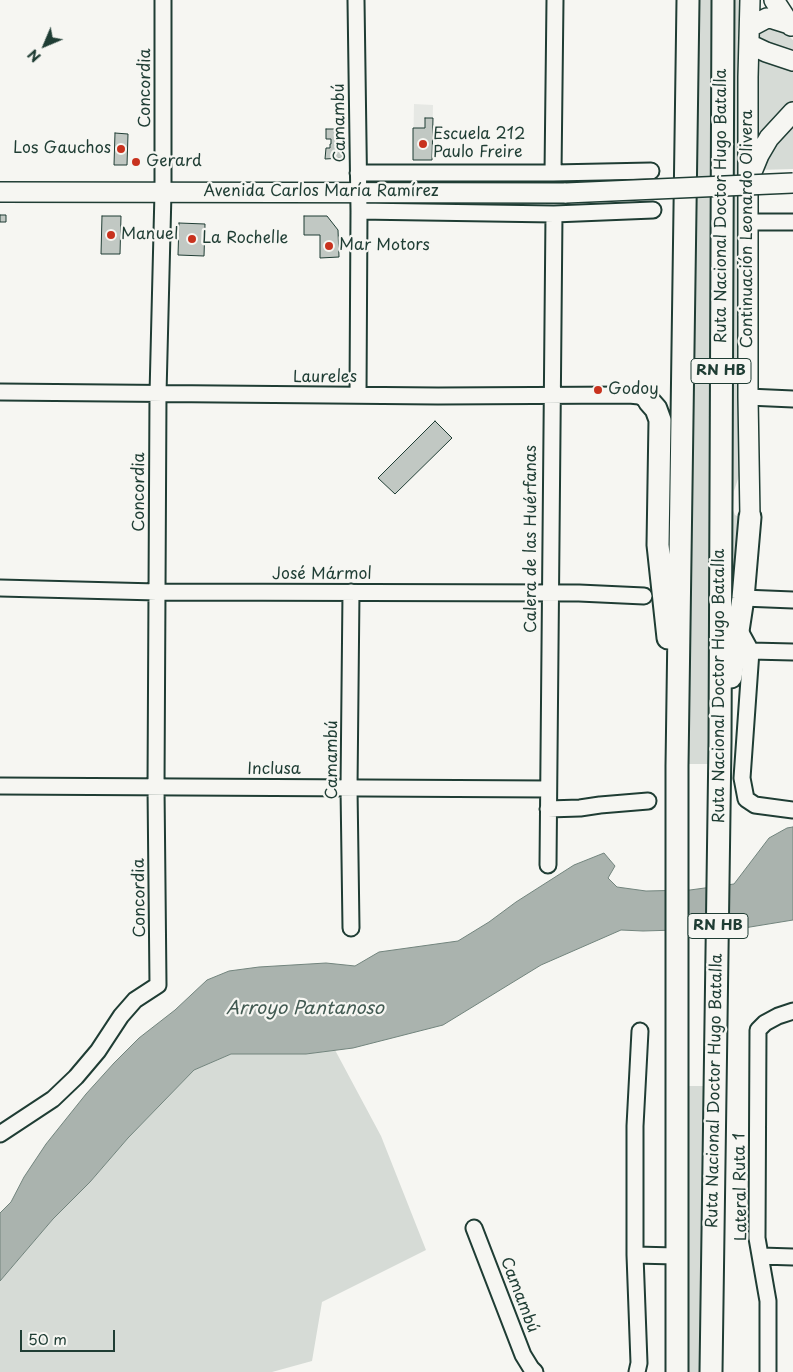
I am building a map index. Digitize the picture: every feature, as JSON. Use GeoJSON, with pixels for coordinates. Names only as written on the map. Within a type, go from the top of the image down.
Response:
{"type":"FeatureCollection","features":[{"type":"Feature","properties":{"kind":"highway","name":"RN HB"},"geometry":{"type":"LineString","coordinates":[[677,1372],[677,766],[688,0]]}},
{"type":"Feature","properties":{"kind":"highway","name":"Ruta Nacional Doctor Hugo Batalla"},"geometry":{"type":"LineString","coordinates":[[711,1372],[720,768],[723,0]]}},
{"type":"Feature","properties":{"kind":"highway"},"geometry":{"type":"LineString","coordinates":[[649,401],[656,410],[660,420],[658,553],[678,745]]}},
{"type":"Feature","properties":{"kind":"highway"},"geometry":{"type":"LineString","coordinates":[[720,742],[743,598],[750,517]]}},
{"type":"Feature","properties":{"kind":"main road","name":"Continuación Leonardo Olivera"},"geometry":{"type":"LineString","coordinates":[[750,0],[748,397],[750,517]]}},
{"type":"Feature","properties":{"kind":"main road"},"geometry":{"type":"LineString","coordinates":[[774,0],[791,27]]}},
{"type":"Feature","properties":{"kind":"main road"},"geometry":{"type":"LineString","coordinates":[[791,27],[767,18],[749,35],[766,52],[793,61]]}},
{"type":"Feature","properties":{"kind":"main road"},"geometry":{"type":"LineString","coordinates":[[749,180],[759,155],[770,138],[793,112]]}},
{"type":"Feature","properties":{"kind":"main road","name":"Avenida Carlos María Ramírez"},"geometry":{"type":"LineString","coordinates":[[0,192],[566,193],[793,182]]}},
{"type":"Feature","properties":{"kind":"street","name":"Concordia"},"geometry":{"type":"LineString","coordinates":[[0,1134],[52,1099],[76,1077],[98,1051],[121,1016],[135,1000],[158,985],[156,787],[158,394],[163,192],[163,0]]}},
{"type":"Feature","properties":{"kind":"street","name":"Camambú"},"geometry":{"type":"LineString","coordinates":[[356,0],[359,211],[358,395]]}},
{"type":"Feature","properties":{"kind":"street"},"geometry":{"type":"LineString","coordinates":[[553,173],[555,0]]}},
{"type":"Feature","properties":{"kind":"street","name":"Avenida Carlos María Ramírez"},"geometry":{"type":"LineString","coordinates":[[358,173],[646,171],[648,210],[554,214],[359,211]]}},
{"type":"Feature","properties":{"kind":"street","name":"Calera de las Huérfanas"},"geometry":{"type":"LineString","coordinates":[[548,865],[549,593],[554,214]]}},
{"type":"Feature","properties":{"kind":"street"},"geometry":{"type":"LineString","coordinates":[[749,222],[793,222]]}},
{"type":"Feature","properties":{"kind":"street","name":"Laureles"},"geometry":{"type":"LineString","coordinates":[[0,392],[629,395],[639,396],[649,401]]}},
{"type":"Feature","properties":{"kind":"street"},"geometry":{"type":"LineString","coordinates":[[748,397],[793,398]]}},
{"type":"Feature","properties":{"kind":"street","name":"José Mármol"},"geometry":{"type":"LineString","coordinates":[[0,588],[157,592],[549,593],[644,596]]}},
{"type":"Feature","properties":{"kind":"street","name":"Camambú"},"geometry":{"type":"LineString","coordinates":[[351,928],[349,788],[352,592]]}},
{"type":"Feature","properties":{"kind":"street"},"geometry":{"type":"LineString","coordinates":[[743,598],[793,600]]}},
{"type":"Feature","properties":{"kind":"street"},"geometry":{"type":"LineString","coordinates":[[738,629],[751,651],[742,778],[746,799],[755,805],[793,810]]}},
{"type":"Feature","properties":{"kind":"street"},"geometry":{"type":"LineString","coordinates":[[751,651],[793,652]]}},
{"type":"Feature","properties":{"kind":"street","name":"Inclusa"},"geometry":{"type":"LineString","coordinates":[[0,786],[548,790]]}},
{"type":"Feature","properties":{"kind":"street"},"geometry":{"type":"LineString","coordinates":[[548,809],[580,808],[648,801]]}},
{"type":"Feature","properties":{"kind":"street","name":"Lateral Ruta 1"},"geometry":{"type":"LineString","coordinates":[[768,1372],[768,1301],[757,1238],[758,1030],[765,1023],[793,1011]]}},
{"type":"Feature","properties":{"kind":"street"},"geometry":{"type":"LineString","coordinates":[[636,1372],[639,1363],[635,1126],[640,1031]]}},
{"type":"Feature","properties":{"kind":"street","name":"Camambú"},"geometry":{"type":"LineString","coordinates":[[474,1228],[523,1355],[535,1372]]}},
{"type":"Feature","properties":{"kind":"street"},"geometry":{"type":"LineString","coordinates":[[636,1255],[676,1256]]}},
{"type":"Feature","properties":{"kind":"street"},"geometry":{"type":"LineString","coordinates":[[760,1256],[793,1257]]}},
{"type":"Feature","properties":{"kind":"shaded area"},"geometry":{"type":"Polygon","coordinates":[[[695,0],[715,0],[709,764],[688,764],[695,0]]]}},
{"type":"Feature","properties":{"kind":"shaded area"},"geometry":{"type":"Polygon","coordinates":[[[732,0],[743,0],[740,473],[734,491],[733,510],[735,515],[744,519],[732,632],[727,617],[732,0]]]}},
{"type":"Feature","properties":{"kind":"shaded area"},"geometry":{"type":"Polygon","coordinates":[[[762,27],[781,28],[793,40],[793,57],[758,41],[762,27]]]}},
{"type":"Feature","properties":{"kind":"shaded area"},"geometry":{"type":"Polygon","coordinates":[[[758,58],[793,67],[793,103],[782,111],[758,139],[758,58]]]}},
{"type":"Feature","properties":{"kind":"shaded area","name":"Escuela 212 Paulo Freire"},"geometry":{"type":"Polygon","coordinates":[[[414,104],[433,105],[432,160],[413,160],[414,104]]]}},
{"type":"Feature","properties":{"kind":"shaded area"},"geometry":{"type":"Polygon","coordinates":[[[793,118],[793,169],[759,170],[793,118]]]}},
{"type":"Feature","properties":{"kind":"shaded area"},"geometry":{"type":"Polygon","coordinates":[[[335,1050],[381,1136],[426,1250],[322,1302],[312,1361],[272,1372],[0,1372],[0,1281],[53,1219],[194,1070],[231,1054],[306,1054],[335,1050]]]}},
{"type":"Feature","properties":{"kind":"shaded area"},"geometry":{"type":"Polygon","coordinates":[[[687,1086],[706,1086],[704,1372],[684,1372],[687,1086]]]}},
{"type":"Feature","properties":{"kind":"water","name":"Arroyo Pantanoso"},"geometry":{"type":"Polygon","coordinates":[[[793,827],[793,920],[744,928],[621,930],[541,965],[443,1025],[353,1048],[306,1054],[231,1054],[194,1070],[53,1219],[0,1281],[0,1213],[11,1202],[24,1177],[46,1144],[86,1094],[114,1063],[139,1038],[175,1010],[207,980],[229,971],[259,967],[326,963],[355,966],[379,952],[458,941],[574,865],[604,853],[615,866],[608,878],[617,887],[646,891],[690,890],[734,884],[769,838],[787,828],[793,827]]]}},
{"type":"Feature","properties":{"kind":"building","name":"Escuela 212 Paulo Freire"},"geometry":{"type":"Polygon","coordinates":[[[425,118],[433,118],[432,160],[413,160],[413,128],[425,128],[425,118]]]}},
{"type":"Feature","properties":{"kind":"building"},"geometry":{"type":"Polygon","coordinates":[[[326,129],[342,129],[342,158],[325,159],[326,148],[330,148],[331,144],[331,139],[326,139],[326,129]]]}},
{"type":"Feature","properties":{"kind":"building","name":"Los Gauchos"},"geometry":{"type":"Polygon","coordinates":[[[115,133],[128,134],[127,165],[114,165],[115,133]]]}},
{"type":"Feature","properties":{"kind":"building"},"geometry":{"type":"Polygon","coordinates":[[[0,215],[6,215],[6,222],[0,222],[0,215]]]}},
{"type":"Feature","properties":{"kind":"building","name":"Manuel"},"geometry":{"type":"Polygon","coordinates":[[[102,216],[121,216],[120,254],[101,254],[102,216]]]}},
{"type":"Feature","properties":{"kind":"building","name":"Mar Motors"},"geometry":{"type":"Polygon","coordinates":[[[304,216],[327,216],[338,230],[339,257],[320,258],[320,235],[304,235],[304,216]]]}},
{"type":"Feature","properties":{"kind":"building","name":"La Rochelle"},"geometry":{"type":"Polygon","coordinates":[[[179,223],[205,224],[204,256],[178,255],[179,223]]]}},
{"type":"Feature","properties":{"kind":"building"},"geometry":{"type":"Polygon","coordinates":[[[435,421],[452,438],[395,494],[378,478],[435,421]]]}},
{"type":"Feature","properties":{"kind":"place","name":"Escuela 212 Paulo Freire"},"geometry":{"type":"Point","coordinates":[423,144]}},
{"type":"Feature","properties":{"kind":"place","name":"Los Gauchos"},"geometry":{"type":"Point","coordinates":[121,149]}},
{"type":"Feature","properties":{"kind":"place","name":"Gerard"},"geometry":{"type":"Point","coordinates":[136,162]}},
{"type":"Feature","properties":{"kind":"place","name":"Manuel"},"geometry":{"type":"Point","coordinates":[111,235]}},
{"type":"Feature","properties":{"kind":"place","name":"La Rochelle"},"geometry":{"type":"Point","coordinates":[192,239]}},
{"type":"Feature","properties":{"kind":"place","name":"Mar Motors"},"geometry":{"type":"Point","coordinates":[329,246]}},
{"type":"Feature","properties":{"kind":"place","name":"Godoy"},"geometry":{"type":"Point","coordinates":[598,390]}}]}
